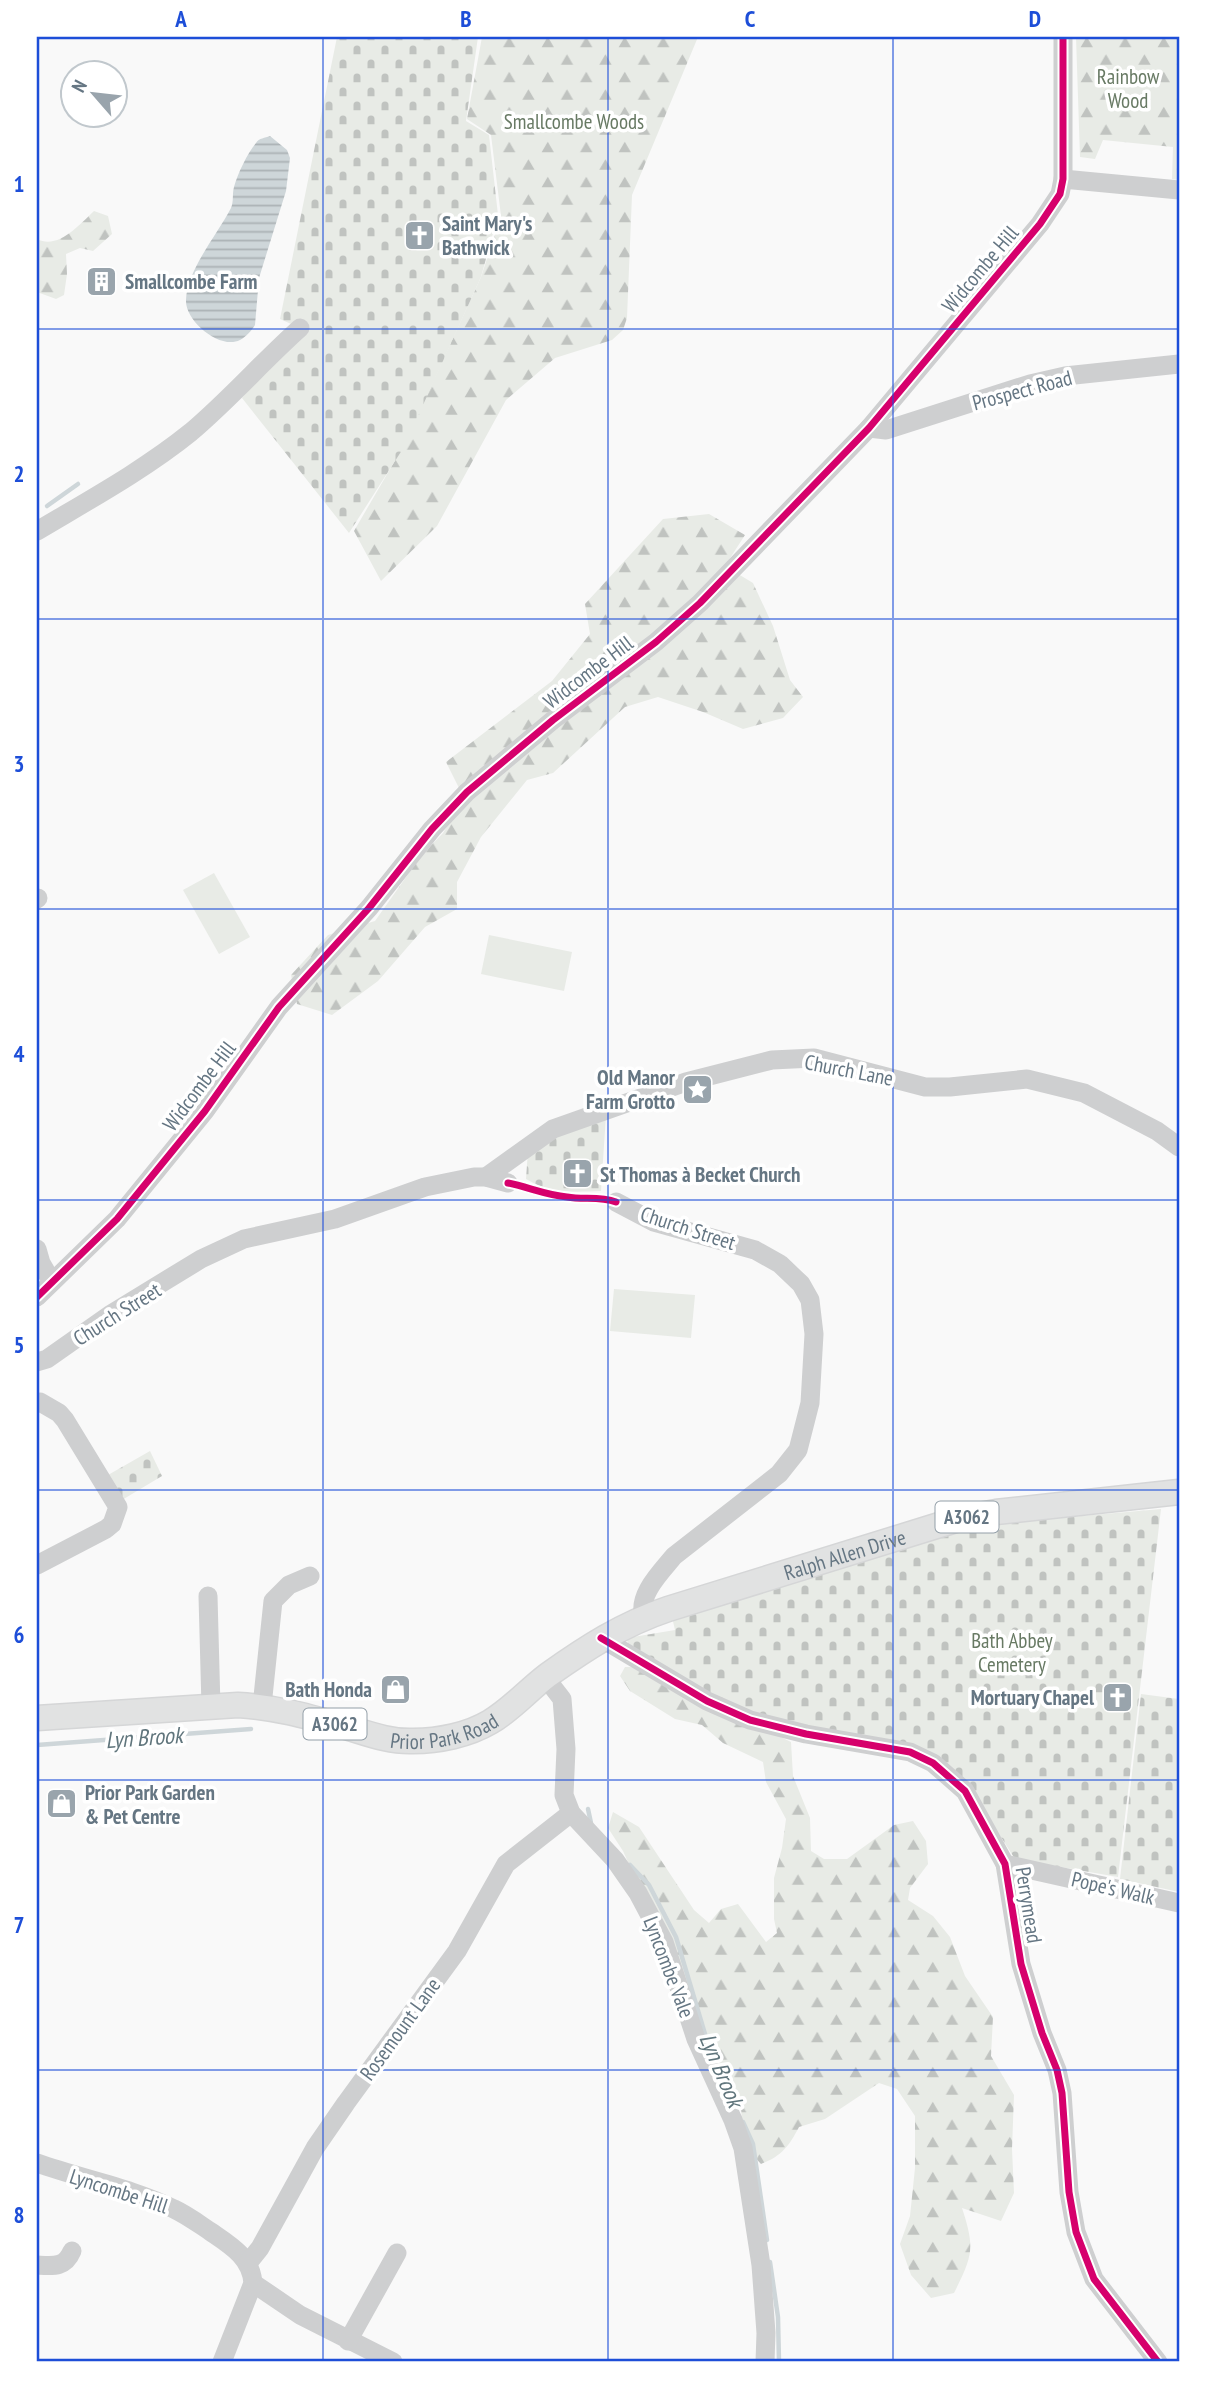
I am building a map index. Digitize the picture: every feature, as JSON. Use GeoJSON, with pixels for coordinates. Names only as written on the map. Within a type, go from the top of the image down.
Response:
{"type":"FeatureCollection","features":[{"type":"Feature","properties":{"kind":"main road","name":"Ralph Allen Drive"},"geometry":{"type":"LineString","coordinates":[[601,1638],[644,1617],[962,1518],[1179,1492]]}},
{"type":"Feature","properties":{"kind":"main road","name":"Prior Park Road"},"geometry":{"type":"LineString","coordinates":[[37,1718],[262,1706],[396,1741],[433,1740],[470,1731],[491,1722],[545,1677],[601,1638]]}},
{"type":"Feature","properties":{"kind":"street","name":"Widcombe Hill"},"geometry":{"type":"LineString","coordinates":[[37,1297],[117,1219],[205,1111],[293,990],[369,908],[412,853],[467,792],[553,720],[656,642],[700,603],[869,428],[1040,224],[1060,194],[1063,179],[1063,37]]}},
{"type":"Feature","properties":{"kind":"street"},"geometry":{"type":"LineString","coordinates":[[1063,179],[1179,190]]}},
{"type":"Feature","properties":{"kind":"street"},"geometry":{"type":"LineString","coordinates":[[37,531],[150,461],[189,433],[232,396],[300,328]]}},
{"type":"Feature","properties":{"kind":"street","name":"Prospect Road"},"geometry":{"type":"LineString","coordinates":[[869,428],[886,430],[1030,384],[1065,376],[1179,364]]}},
{"type":"Feature","properties":{"kind":"street","name":"Church Lane"},"geometry":{"type":"LineString","coordinates":[[486,1177],[554,1129],[686,1082],[772,1060],[814,1058],[925,1087],[1027,1079],[1084,1093],[1157,1131],[1179,1147]]}},
{"type":"Feature","properties":{"kind":"street","name":"Church Street"},"geometry":{"type":"LineString","coordinates":[[37,1362],[47,1359],[111,1314],[201,1259],[244,1239],[335,1219],[425,1187],[474,1177],[508,1183]]}},
{"type":"Feature","properties":{"kind":"street","name":"Church Street"},"geometry":{"type":"LineString","coordinates":[[616,1202],[654,1222],[755,1250],[780,1264],[801,1284],[810,1300],[814,1334],[810,1403],[798,1450],[779,1474],[674,1556],[647,1593],[642,1605],[644,1617]]}},
{"type":"Feature","properties":{"kind":"street"},"geometry":{"type":"LineString","coordinates":[[37,1249],[52,1282]]}},
{"type":"Feature","properties":{"kind":"street"},"geometry":{"type":"LineString","coordinates":[[37,1565],[106,1529],[117,1515],[118,1507],[65,1420],[59,1413],[39,1401]]}},
{"type":"Feature","properties":{"kind":"street"},"geometry":{"type":"LineString","coordinates":[[262,1706],[273,1601],[289,1585],[310,1576]]}},
{"type":"Feature","properties":{"kind":"street"},"geometry":{"type":"LineString","coordinates":[[208,1596],[211,1707]]}},
{"type":"Feature","properties":{"kind":"street","name":"Perrymead"},"geometry":{"type":"LineString","coordinates":[[601,1638],[707,1701],[750,1720],[806,1734],[910,1752],[933,1763],[965,1791],[1005,1864],[1021,1964],[1042,2033],[1057,2070],[1062,2093],[1069,2192],[1076,2232],[1094,2279],[1158,2362]]}},
{"type":"Feature","properties":{"kind":"street"},"geometry":{"type":"LineString","coordinates":[[545,1677],[562,1699],[566,1749],[564,1795],[571,1813]]}},
{"type":"Feature","properties":{"kind":"street","name":"Rosemount Lane"},"geometry":{"type":"LineString","coordinates":[[248,2263],[267,2237],[327,2131],[457,1951],[506,1864],[571,1813]]}},
{"type":"Feature","properties":{"kind":"street","name":"Lyncombe Vale"},"geometry":{"type":"LineString","coordinates":[[571,1813],[615,1860],[638,1893],[664,1942],[696,2039],[740,2139],[761,2265],[766,2333],[765,2362]]}},
{"type":"Feature","properties":{"kind":"street","name":"Pope's Walk"},"geometry":{"type":"LineString","coordinates":[[1005,1864],[1179,1903]]}},
{"type":"Feature","properties":{"kind":"street","name":"Lyncombe Hill"},"geometry":{"type":"LineString","coordinates":[[37,2163],[177,2210],[234,2248],[248,2263]]}},
{"type":"Feature","properties":{"kind":"street"},"geometry":{"type":"LineString","coordinates":[[37,2265],[58,2266],[68,2261],[72,2251]]}},
{"type":"Feature","properties":{"kind":"street"},"geometry":{"type":"LineString","coordinates":[[348,2341],[397,2253]]}},
{"type":"Feature","properties":{"kind":"street"},"geometry":{"type":"LineString","coordinates":[[222,2362],[253,2283],[248,2263]]}},
{"type":"Feature","properties":{"kind":"street"},"geometry":{"type":"LineString","coordinates":[[253,2283],[300,2315],[393,2362]]}},
{"type":"Feature","properties":{"kind":"green space"},"geometry":{"type":"Polygon","coordinates":[[[337,37],[478,37],[466,121],[489,135],[498,215],[481,277],[404,447],[349,533],[242,398],[300,328],[280,319],[337,37]]]}},
{"type":"Feature","properties":{"kind":"green space","name":"Smallcombe Woods"},"geometry":{"type":"Polygon","coordinates":[[[482,37],[698,37],[632,195],[627,318],[623,330],[612,340],[555,358],[506,400],[437,526],[381,581],[354,531],[404,445],[481,277],[501,216],[491,135],[467,119],[482,37]]]}},
{"type":"Feature","properties":{"kind":"green space","name":"Rainbow Wood"},"geometry":{"type":"Polygon","coordinates":[[[1076,37],[1179,37],[1179,180],[1172,179],[1173,147],[1103,140],[1095,159],[1080,157],[1076,37]]]}},
{"type":"Feature","properties":{"kind":"green space"},"geometry":{"type":"Polygon","coordinates":[[[94,211],[108,216],[112,234],[93,251],[80,248],[66,254],[64,295],[56,299],[37,292],[37,239],[45,242],[60,239],[94,211]]]}},
{"type":"Feature","properties":{"kind":"green space"},"geometry":{"type":"Polygon","coordinates":[[[709,514],[745,535],[725,566],[753,583],[773,626],[790,680],[803,697],[783,718],[743,729],[658,697],[625,707],[553,773],[527,780],[481,837],[457,882],[457,909],[425,927],[378,981],[332,1015],[297,1004],[291,975],[328,935],[375,921],[421,856],[443,833],[464,798],[446,762],[552,681],[590,634],[585,604],[663,519],[709,514]]]}},
{"type":"Feature","properties":{"kind":"green space"},"geometry":{"type":"Polygon","coordinates":[[[214,873],[250,937],[219,954],[183,890],[214,873]]]}},
{"type":"Feature","properties":{"kind":"green space"},"geometry":{"type":"Polygon","coordinates":[[[489,935],[572,952],[564,991],[481,974],[489,935]]]}},
{"type":"Feature","properties":{"kind":"green space"},"geometry":{"type":"Polygon","coordinates":[[[606,1115],[601,1191],[553,1190],[526,1179],[528,1150],[606,1115]]]}},
{"type":"Feature","properties":{"kind":"green space"},"geometry":{"type":"Polygon","coordinates":[[[614,1289],[695,1295],[691,1338],[610,1331],[614,1289]]]}},
{"type":"Feature","properties":{"kind":"green space"},"geometry":{"type":"Polygon","coordinates":[[[150,1451],[162,1476],[122,1500],[108,1475],[150,1451]]]}},
{"type":"Feature","properties":{"kind":"green space","name":"Bath Abbey Cemetery"},"geometry":{"type":"Polygon","coordinates":[[[1161,1509],[1118,1877],[1015,1859],[969,1787],[946,1764],[755,1713],[710,1694],[628,1645],[627,1638],[675,1630],[672,1617],[979,1525],[1161,1509]]]}},
{"type":"Feature","properties":{"kind":"green space"},"geometry":{"type":"Polygon","coordinates":[[[625,1667],[635,1667],[791,1742],[793,1776],[810,1818],[811,1851],[824,1859],[847,1859],[894,1825],[913,1821],[926,1841],[928,1864],[910,1888],[908,1900],[933,1916],[950,1937],[965,1976],[993,2017],[991,2056],[1014,2095],[1014,2193],[1001,2221],[962,2208],[969,2233],[970,2251],[954,2293],[931,2298],[911,2275],[900,2244],[910,2216],[915,2168],[915,2116],[897,2089],[879,2083],[825,2119],[799,2127],[784,2150],[761,2164],[748,2150],[742,2126],[741,2105],[718,2073],[639,1886],[623,1851],[608,1828],[613,1812],[639,1827],[694,1910],[709,1923],[721,1909],[738,1904],[766,1942],[777,1933],[774,1919],[774,1878],[786,1819],[766,1782],[763,1762],[723,1743],[702,1725],[675,1719],[630,1691],[620,1676],[625,1667]]]}},
{"type":"Feature","properties":{"kind":"green space"},"geometry":{"type":"Polygon","coordinates":[[[1141,1694],[1179,1699],[1179,1892],[1120,1879],[1141,1694]]]}},
{"type":"Feature","properties":{"kind":"shaded area"},"geometry":{"type":"Polygon","coordinates":[[[270,136],[287,150],[290,158],[286,191],[259,278],[255,325],[240,340],[223,341],[205,332],[191,317],[186,300],[188,289],[197,265],[231,208],[234,187],[246,158],[257,141],[270,136]]]}},
{"type":"Feature","properties":{"kind":"waterway"},"geometry":{"type":"LineString","coordinates":[[47,506],[78,484]]}},
{"type":"Feature","properties":{"kind":"waterway","name":"Lyn Brook"},"geometry":{"type":"LineString","coordinates":[[37,1745],[251,1729]]}},
{"type":"Feature","properties":{"kind":"waterway","name":"Lyn Brook"},"geometry":{"type":"LineString","coordinates":[[588,1809],[591,1823]]}},
{"type":"Feature","properties":{"kind":"waterway","name":"Lyn Brook"},"geometry":{"type":"LineString","coordinates":[[630,1865],[649,1885],[676,1937],[708,2044]]}},
{"type":"Feature","properties":{"kind":"waterway","name":"Lyn Brook"},"geometry":{"type":"LineString","coordinates":[[743,2122],[753,2144],[767,2240]]}},
{"type":"Feature","properties":{"kind":"waterway","name":"Lyn Brook"},"geometry":{"type":"LineString","coordinates":[[770,2262],[778,2317],[779,2362]]}},
{"type":"Feature","properties":{"kind":"cycle path"},"geometry":{"type":"LineString","coordinates":[[37,1297],[117,1219],[205,1111],[279,1007],[369,908],[432,829],[467,792],[553,720],[656,642],[700,603],[869,428],[1040,224],[1060,194],[1063,179],[1063,37]]}},
{"type":"Feature","properties":{"kind":"cycle path"},"geometry":{"type":"LineString","coordinates":[[508,1183],[559,1196],[616,1202]]}},
{"type":"Feature","properties":{"kind":"cycle path"},"geometry":{"type":"LineString","coordinates":[[601,1638],[707,1701],[750,1720],[806,1734],[910,1752],[933,1763],[965,1791],[1005,1864],[1021,1964],[1042,2033],[1057,2070],[1062,2093],[1069,2192],[1076,2232],[1094,2279],[1158,2362]]}},
{"type":"Feature","properties":{"kind":"place","name":"Saint Mary's Bathwick"},"geometry":{"type":"Point","coordinates":[419,235]}},
{"type":"Feature","properties":{"kind":"place","name":"Smallcombe Farm"},"geometry":{"type":"Point","coordinates":[102,281]}},
{"type":"Feature","properties":{"kind":"place","name":"Old Manor Farm Grotto"},"geometry":{"type":"Point","coordinates":[698,1089]}},
{"type":"Feature","properties":{"kind":"place","name":"St Thomas à Becket Church"},"geometry":{"type":"Point","coordinates":[577,1174]}},
{"type":"Feature","properties":{"kind":"place","name":"Bath Honda"},"geometry":{"type":"Point","coordinates":[395,1689]}},
{"type":"Feature","properties":{"kind":"place","name":"Mortuary Chapel"},"geometry":{"type":"Point","coordinates":[1117,1697]}},
{"type":"Feature","properties":{"kind":"place","name":"Prior Park Garden & Pet Centre"},"geometry":{"type":"Point","coordinates":[62,1804]}}]}
